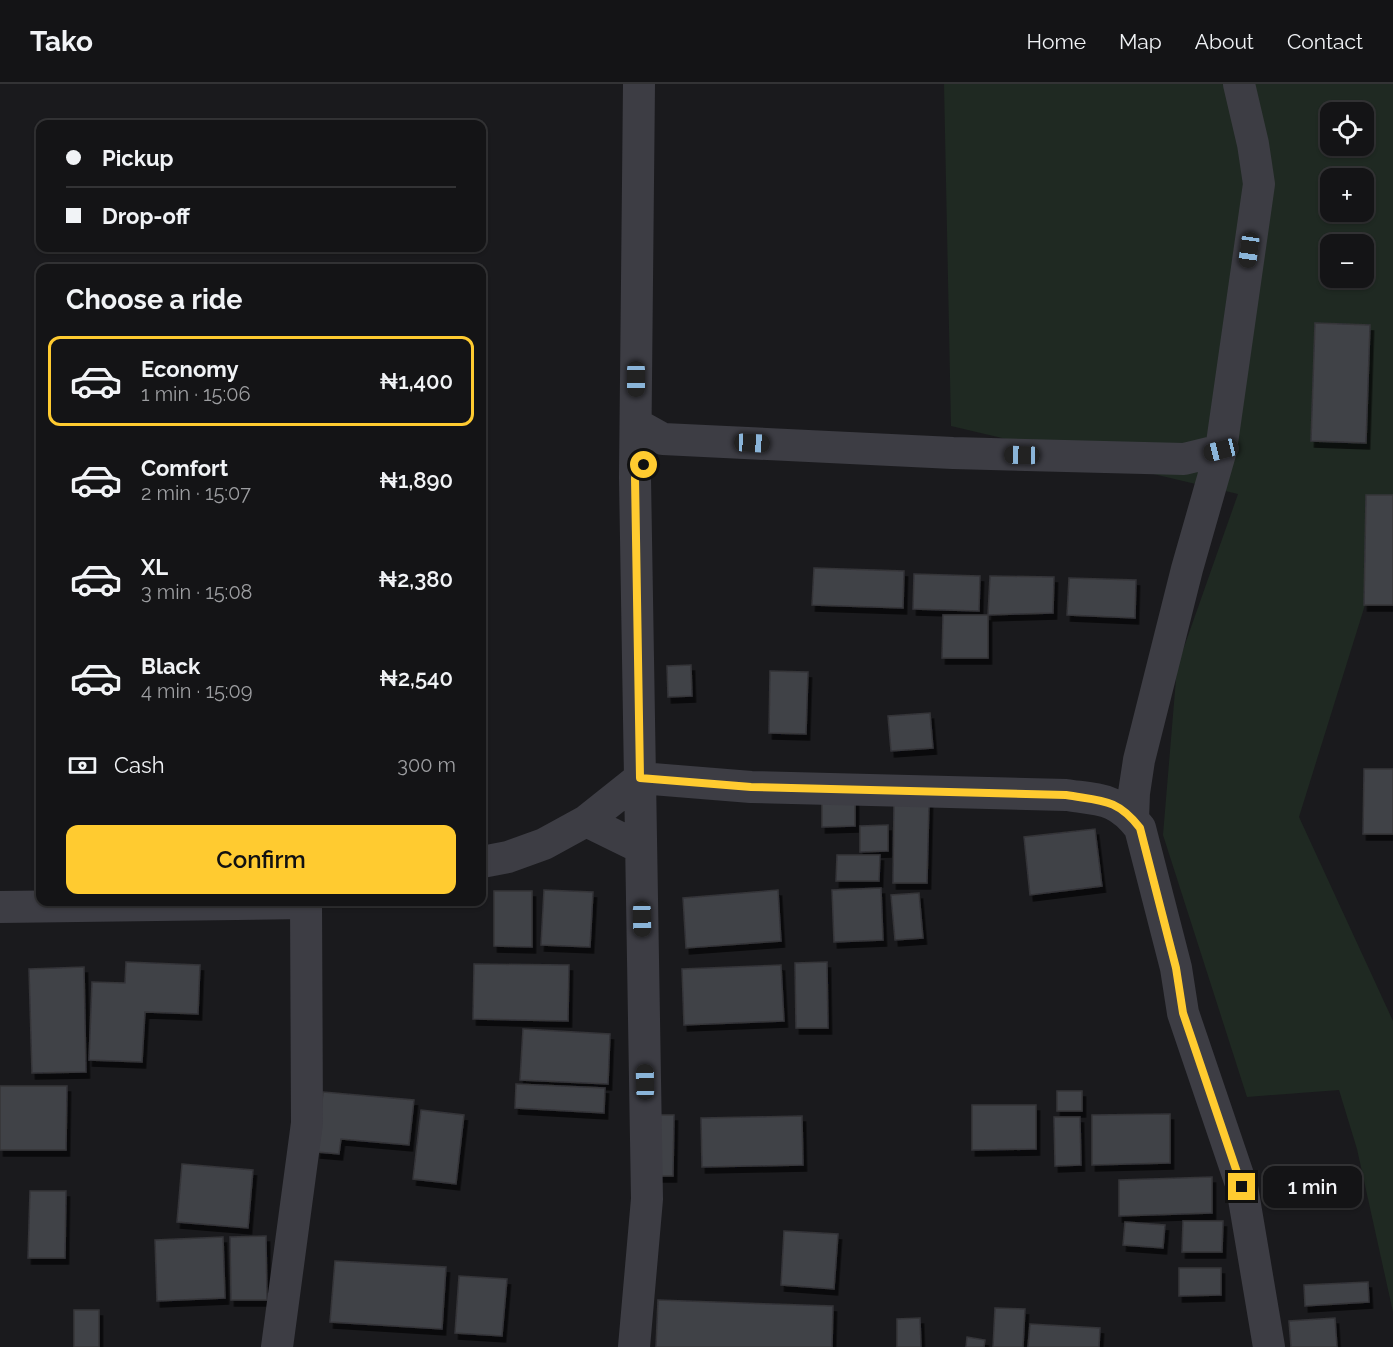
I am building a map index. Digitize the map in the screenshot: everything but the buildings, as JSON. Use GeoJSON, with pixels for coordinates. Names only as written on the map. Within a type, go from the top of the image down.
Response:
{"type":"FeatureCollection","features":[{"type":"Feature","properties":{"kind":"street"},"geometry":{"type":"LineString","coordinates":[[634,1347],[647,1199],[635,478],[639,84]]}},
{"type":"Feature","properties":{"kind":"street"},"geometry":{"type":"LineString","coordinates":[[1133,819],[1139,760],[1187,569],[1221,450],[1259,184],[1253,144],[1239,84]]}},
{"type":"Feature","properties":{"kind":"street"},"geometry":{"type":"LineString","coordinates":[[636,424],[663,439],[953,453],[1184,459],[1221,450]]}},
{"type":"Feature","properties":{"kind":"street"},"geometry":{"type":"LineString","coordinates":[[635,478],[663,439]]}},
{"type":"Feature","properties":{"kind":"street"},"geometry":{"type":"LineString","coordinates":[[1184,459],[1212,481]]}},
{"type":"Feature","properties":{"kind":"street"},"geometry":{"type":"LineString","coordinates":[[486,861],[508,857],[544,844],[586,821],[640,778],[751,787],[1066,795],[1112,802],[1133,819],[1140,828],[1176,968],[1183,1013],[1242,1187],[1269,1347]]}},
{"type":"Feature","properties":{"kind":"street"},"geometry":{"type":"LineString","coordinates":[[586,821],[641,848]]}},
{"type":"Feature","properties":{"kind":"street"},"geometry":{"type":"LineString","coordinates":[[0,907],[61,906]]}},
{"type":"Feature","properties":{"kind":"street"},"geometry":{"type":"LineString","coordinates":[[277,1347],[308,1123],[306,906]]}},
{"type":"Feature","properties":{"kind":"shaded area"},"geometry":{"type":"Polygon","coordinates":[[[944,84],[1393,84],[1393,515],[1299,817],[1393,1021],[1393,1312],[1357,1149],[1339,1090],[1247,1097],[1163,835],[1177,667],[1238,494],[951,426],[944,84]]]}},
{"type":"Feature","properties":{"kind":"route"},"geometry":{"type":"LineString","coordinates":[[644,465],[635,478],[640,778],[751,787],[1066,795],[1112,802],[1133,819],[1140,828],[1176,968],[1183,1013],[1242,1187]]}}]}
